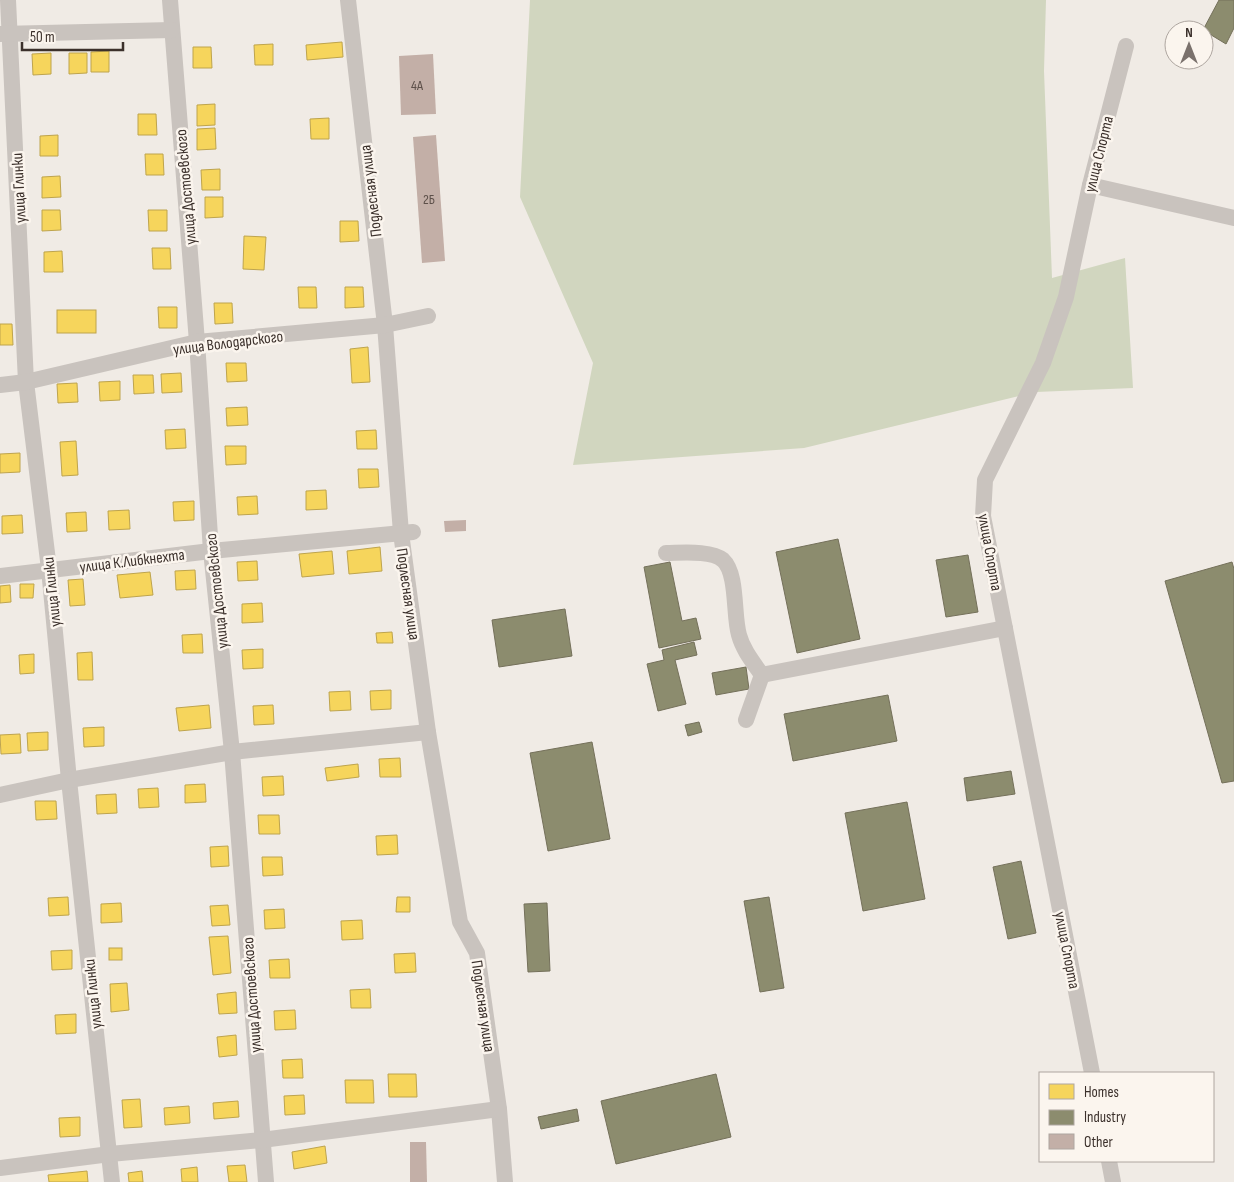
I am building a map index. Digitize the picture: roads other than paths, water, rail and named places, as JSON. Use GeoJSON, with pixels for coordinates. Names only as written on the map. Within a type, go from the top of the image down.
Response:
{"type":"FeatureCollection","features":[{"type":"Feature","properties":{"kind":"street","name":"улица Глинки"},"geometry":{"type":"LineString","coordinates":[[8,0],[5,33],[26,382],[49,570],[68,780],[112,1182]]}},
{"type":"Feature","properties":{"kind":"street","name":"улица Достоевского"},"geometry":{"type":"LineString","coordinates":[[170,0],[197,342],[211,550],[232,752],[266,1182]]}},
{"type":"Feature","properties":{"kind":"street","name":"Подлесная улица"},"geometry":{"type":"LineString","coordinates":[[348,0],[386,325],[428,732],[460,922],[477,953],[499,1109],[505,1182]]}},
{"type":"Feature","properties":{"kind":"street"},"geometry":{"type":"LineString","coordinates":[[5,33],[172,30]]}},
{"type":"Feature","properties":{"kind":"street","name":"улица Спорта"},"geometry":{"type":"LineString","coordinates":[[1092,1072],[983,516],[985,480],[1043,363],[1066,297],[1090,185],[1126,46]]}},
{"type":"Feature","properties":{"kind":"street"},"geometry":{"type":"LineString","coordinates":[[1090,185],[1234,218]]}},
{"type":"Feature","properties":{"kind":"street","name":"улица Володарского"},"geometry":{"type":"LineString","coordinates":[[0,385],[26,382],[197,342],[386,325],[428,316]]}},
{"type":"Feature","properties":{"kind":"street","name":"улица К.Либкнехта"},"geometry":{"type":"LineString","coordinates":[[0,576],[211,550],[407,532]]}},
{"type":"Feature","properties":{"kind":"street"},"geometry":{"type":"LineString","coordinates":[[666,553],[711,554],[723,560],[730,572],[738,633],[745,650],[762,675]]}},
{"type":"Feature","properties":{"kind":"street"},"geometry":{"type":"LineString","coordinates":[[762,675],[1005,628]]}},
{"type":"Feature","properties":{"kind":"street"},"geometry":{"type":"LineString","coordinates":[[746,720],[762,675]]}},
{"type":"Feature","properties":{"kind":"street"},"geometry":{"type":"LineString","coordinates":[[0,794],[68,780],[232,752],[428,732]]}},
{"type":"Feature","properties":{"kind":"street"},"geometry":{"type":"LineString","coordinates":[[0,1168],[110,1154],[262,1140],[499,1109]]}},
{"type":"Feature","properties":{"kind":"street"},"geometry":{"type":"LineString","coordinates":[[1109,1162],[1113,1182]]}}]}
